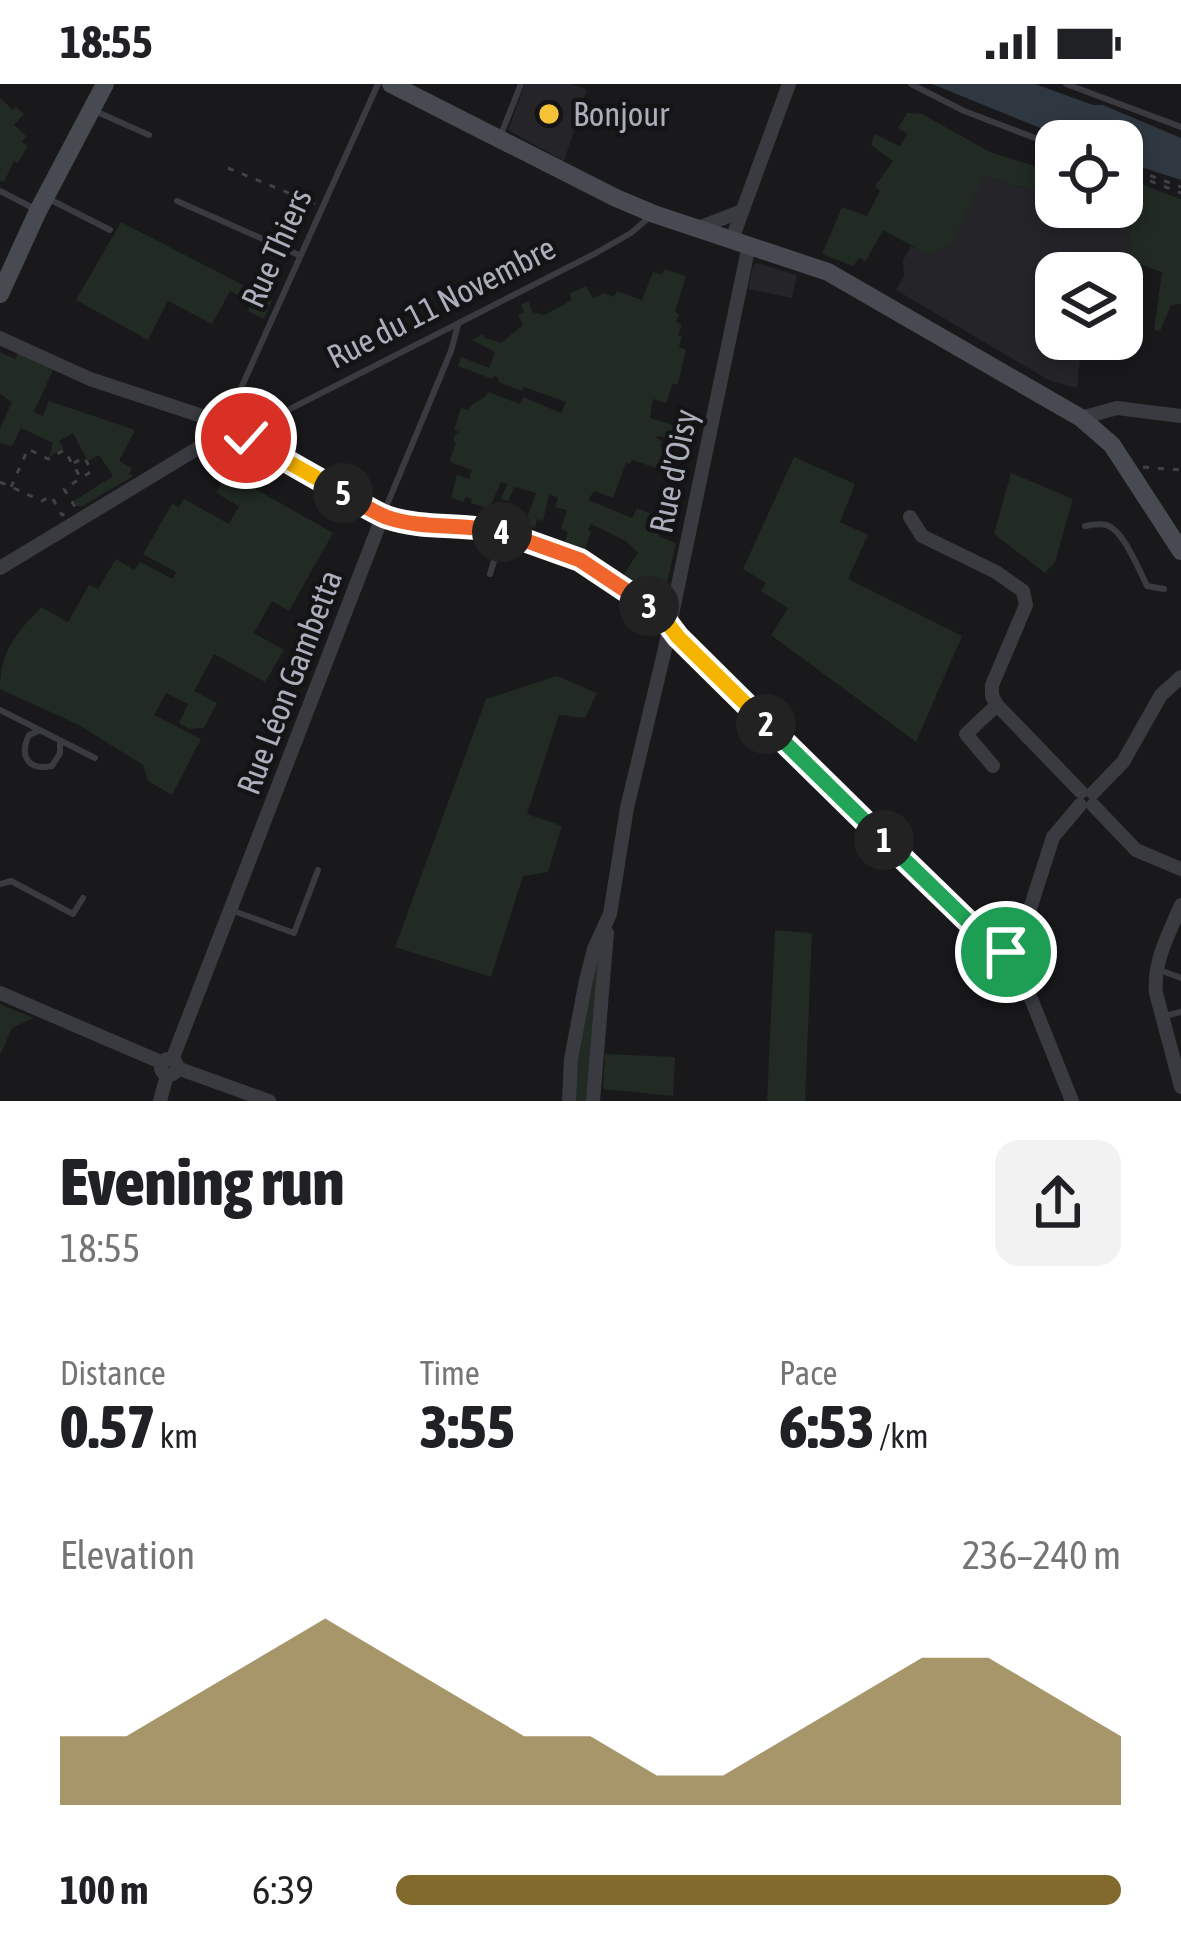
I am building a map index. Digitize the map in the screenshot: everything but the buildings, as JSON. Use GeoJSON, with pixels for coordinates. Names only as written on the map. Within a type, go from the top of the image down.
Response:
{"type":"FeatureCollection","features":[{"type":"Feature","properties":{"kind":"main road"},"geometry":{"type":"LineString","coordinates":[[0,294],[105,84]]}},
{"type":"Feature","properties":{"kind":"main road"},"geometry":{"type":"LineString","coordinates":[[391,84],[654,214],[828,272],[1089,424],[1112,446],[1181,551]]}},
{"type":"Feature","properties":{"kind":"street","name":"Rue d'Oisy"},"geometry":{"type":"LineString","coordinates":[[593,1101],[609,921],[627,808],[670,625],[741,242],[742,211],[789,84]]}},
{"type":"Feature","properties":{"kind":"street"},"geometry":{"type":"LineString","coordinates":[[698,228],[742,211]]}},
{"type":"Feature","properties":{"kind":"street"},"geometry":{"type":"LineString","coordinates":[[0,338],[90,380],[205,417],[382,515],[503,532],[586,562],[662,616],[824,782],[1008,955],[1072,1101]]}},
{"type":"Feature","properties":{"kind":"street"},"geometry":{"type":"LineString","coordinates":[[1089,424],[1104,410],[1124,408],[1181,416]]}},
{"type":"Feature","properties":{"kind":"street","name":"Rue du 11 Novembre"},"geometry":{"type":"LineString","coordinates":[[0,568],[231,434]]}},
{"type":"Feature","properties":{"kind":"street","name":"Rue Léon Gambetta"},"geometry":{"type":"LineString","coordinates":[[160,1101],[382,515]]}},
{"type":"Feature","properties":{"kind":"street"},"geometry":{"type":"LineString","coordinates":[[910,517],[922,536],[996,572],[1020,587],[1025,596],[1026,605],[992,685],[997,705],[1136,850],[1181,869]]}},
{"type":"Feature","properties":{"kind":"street"},"geometry":{"type":"LineString","coordinates":[[1008,955],[1021,937],[1053,837],[1123,762],[1157,701],[1181,677]]}},
{"type":"Feature","properties":{"kind":"street"},"geometry":{"type":"LineString","coordinates":[[993,766],[966,734],[997,705]]}},
{"type":"Feature","properties":{"kind":"street"},"geometry":{"type":"LineString","coordinates":[[1181,905],[1156,968],[1156,993],[1181,1087]]}},
{"type":"Feature","properties":{"kind":"street","name":"Rue d'Oisy"},"geometry":{"type":"LineString","coordinates":[[569,1101],[571,1059],[586,980],[609,921]]}},
{"type":"Feature","properties":{"kind":"street"},"geometry":{"type":"LineString","coordinates":[[0,993],[170,1066],[269,1101]]}},
{"type":"Feature","properties":{"kind":"lane","name":"Rue Thiers"},"geometry":{"type":"LineString","coordinates":[[231,434],[227,417],[378,84]]}},
{"type":"Feature","properties":{"kind":"lane"},"geometry":{"type":"LineString","coordinates":[[499,140],[521,84]]}},
{"type":"Feature","properties":{"kind":"lane"},"geometry":{"type":"LineString","coordinates":[[911,84],[1035,138]]}},
{"type":"Feature","properties":{"kind":"lane"},"geometry":{"type":"LineString","coordinates":[[1066,84],[1181,127]]}},
{"type":"Feature","properties":{"kind":"lane"},"geometry":{"type":"LineString","coordinates":[[92,110],[149,135]]}},
{"type":"Feature","properties":{"kind":"lane"},"geometry":{"type":"LineString","coordinates":[[0,191],[110,230]]}},
{"type":"Feature","properties":{"kind":"lane"},"geometry":{"type":"LineString","coordinates":[[177,201],[299,255]]}},
{"type":"Feature","properties":{"kind":"lane","name":"Rue du 11 Novembre"},"geometry":{"type":"LineString","coordinates":[[231,434],[458,326],[620,240],[654,214]]}},
{"type":"Feature","properties":{"kind":"lane","name":"Rue Léon Gambetta"},"geometry":{"type":"LineString","coordinates":[[382,515],[458,326]]}},
{"type":"Feature","properties":{"kind":"lane"},"geometry":{"type":"LineString","coordinates":[[1085,526],[1113,527],[1148,586],[1165,590]]}},
{"type":"Feature","properties":{"kind":"lane"},"geometry":{"type":"LineString","coordinates":[[490,574],[503,532]]}},
{"type":"Feature","properties":{"kind":"lane"},"geometry":{"type":"LineString","coordinates":[[0,710],[95,758]]}},
{"type":"Feature","properties":{"kind":"lane"},"geometry":{"type":"LineString","coordinates":[[40,730],[29,735],[23,749],[31,763],[52,766],[60,753],[59,740]]}},
{"type":"Feature","properties":{"kind":"lane"},"geometry":{"type":"LineString","coordinates":[[230,909],[294,933],[318,870]]}},
{"type":"Feature","properties":{"kind":"lane"},"geometry":{"type":"LineString","coordinates":[[0,884],[11,881],[73,914],[83,898]]}},
{"type":"Feature","properties":{"kind":"lane"},"geometry":{"type":"LineString","coordinates":[[1156,968],[1181,979]]}},
{"type":"Feature","properties":{"kind":"lane"},"geometry":{"type":"LineString","coordinates":[[1162,1017],[1181,1012]]}},
{"type":"Feature","properties":{"kind":"path"},"geometry":{"type":"LineString","coordinates":[[228,168],[321,206]]}},
{"type":"Feature","properties":{"kind":"path"},"geometry":{"type":"LineString","coordinates":[[1143,176],[1181,190]]}},
{"type":"Feature","properties":{"kind":"path"},"geometry":{"type":"LineString","coordinates":[[11,487],[28,449],[49,459],[64,450],[81,478]]}},
{"type":"Feature","properties":{"kind":"path"},"geometry":{"type":"LineString","coordinates":[[0,482],[42,501],[92,471],[84,457],[73,464]]}},
{"type":"Feature","properties":{"kind":"path"},"geometry":{"type":"LineString","coordinates":[[1132,475],[1146,466],[1181,470]]}},
{"type":"Feature","properties":{"kind":"path"},"geometry":{"type":"LineString","coordinates":[[51,496],[62,515],[76,508],[64,488]]}},
{"type":"Feature","properties":{"kind":"shaded area"},"geometry":{"type":"Polygon","coordinates":[[[525,84],[571,84],[587,90],[564,161],[508,130],[525,84]]]}},
{"type":"Feature","properties":{"kind":"shaded area"},"geometry":{"type":"Polygon","coordinates":[[[932,84],[1035,84],[1138,120],[1035,120],[1035,126],[932,84]]]}},
{"type":"Feature","properties":{"kind":"shaded area"},"geometry":{"type":"Polygon","coordinates":[[[0,98],[24,114],[14,125],[26,136],[22,142],[28,146],[4,182],[0,180],[0,98]]]}},
{"type":"Feature","properties":{"kind":"shaded area"},"geometry":{"type":"Polygon","coordinates":[[[907,113],[922,114],[990,152],[1035,166],[1035,191],[984,176],[952,245],[927,254],[883,230],[866,261],[859,258],[853,266],[822,254],[842,207],[867,216],[880,191],[875,186],[893,161],[871,145],[874,134],[900,146],[907,134],[898,128],[907,113]]]}},
{"type":"Feature","properties":{"kind":"shaded area"},"geometry":{"type":"Polygon","coordinates":[[[1143,122],[1181,138],[1181,180],[1143,168],[1143,122]]]}},
{"type":"Feature","properties":{"kind":"shaded area"},"geometry":{"type":"Polygon","coordinates":[[[983,176],[1035,191],[1035,228],[1129,228],[1128,252],[1035,252],[1035,360],[1080,360],[1077,388],[1050,381],[896,290],[911,246],[927,254],[952,245],[983,176]]]}},
{"type":"Feature","properties":{"kind":"shaded area"},"geometry":{"type":"Polygon","coordinates":[[[1143,185],[1181,199],[1181,304],[1171,305],[1160,331],[1154,330],[1162,272],[1143,265],[1143,252],[1128,252],[1129,228],[1143,228],[1143,185]]]}},
{"type":"Feature","properties":{"kind":"shaded area"},"geometry":{"type":"Polygon","coordinates":[[[121,222],[272,300],[264,319],[248,311],[252,302],[230,291],[212,324],[168,301],[148,340],[76,300],[121,222]]]}},
{"type":"Feature","properties":{"kind":"shaded area"},"geometry":{"type":"Polygon","coordinates":[[[757,263],[797,275],[792,298],[748,289],[757,263]]]}},
{"type":"Feature","properties":{"kind":"shaded area"},"geometry":{"type":"Polygon","coordinates":[[[664,269],[686,276],[675,312],[679,314],[676,322],[682,325],[679,347],[686,350],[678,384],[673,384],[666,403],[653,399],[650,418],[675,426],[676,440],[656,438],[665,448],[662,457],[668,460],[663,470],[632,460],[626,463],[613,498],[594,491],[588,500],[632,518],[637,508],[655,515],[652,524],[661,528],[658,536],[676,543],[665,591],[647,597],[621,578],[638,553],[626,541],[591,524],[583,554],[563,547],[568,532],[561,529],[567,510],[555,507],[558,497],[549,495],[543,521],[537,519],[535,528],[527,518],[536,493],[514,487],[508,501],[501,499],[507,484],[501,482],[489,509],[466,497],[463,502],[451,498],[457,475],[469,479],[472,470],[450,459],[461,408],[468,410],[488,392],[520,404],[523,397],[561,413],[566,402],[458,366],[461,357],[489,368],[495,352],[472,340],[483,334],[501,343],[523,325],[518,315],[524,312],[521,305],[529,301],[532,312],[544,315],[586,286],[593,298],[604,293],[614,297],[617,291],[642,300],[653,272],[662,275],[664,269]]]}},
{"type":"Feature","properties":{"kind":"shaded area"},"geometry":{"type":"Polygon","coordinates":[[[0,352],[15,359],[18,353],[53,370],[34,412],[43,416],[49,401],[135,430],[119,461],[132,468],[129,474],[133,476],[81,507],[74,501],[113,476],[99,455],[88,461],[73,433],[59,441],[63,448],[49,457],[53,443],[21,428],[12,446],[0,443],[0,428],[12,402],[0,394],[0,352]]]}},
{"type":"Feature","properties":{"kind":"shaded area"},"geometry":{"type":"Polygon","coordinates":[[[794,457],[855,484],[840,522],[868,535],[848,579],[962,636],[916,742],[771,635],[788,608],[761,591],[766,583],[743,569],[794,457]]]}},
{"type":"Feature","properties":{"kind":"shaded area"},"geometry":{"type":"Polygon","coordinates":[[[227,473],[333,533],[289,611],[272,601],[254,633],[284,650],[265,682],[214,654],[194,691],[217,703],[204,728],[189,729],[179,723],[188,704],[166,693],[154,715],[201,739],[172,795],[148,781],[143,765],[79,725],[0,689],[3,664],[11,644],[41,607],[68,622],[89,585],[98,589],[116,559],[134,570],[140,562],[173,579],[176,572],[143,554],[172,504],[179,507],[184,499],[229,524],[239,506],[216,493],[227,473]]]}},
{"type":"Feature","properties":{"kind":"shaded area"},"geometry":{"type":"Polygon","coordinates":[[[1011,473],[1073,499],[1055,562],[1045,573],[994,534],[1011,473]]]}},
{"type":"Feature","properties":{"kind":"shaded area"},"geometry":{"type":"Polygon","coordinates":[[[557,676],[597,693],[585,718],[559,715],[527,814],[562,826],[548,872],[523,876],[491,977],[395,947],[486,699],[557,676]]]}},
{"type":"Feature","properties":{"kind":"shaded area"},"geometry":{"type":"Polygon","coordinates":[[[775,930],[812,933],[805,1101],[767,1101],[775,930]]]}},
{"type":"Feature","properties":{"kind":"shaded area"},"geometry":{"type":"Polygon","coordinates":[[[602,946],[588,1101],[572,1101],[578,1037],[602,946]]]}},
{"type":"Feature","properties":{"kind":"shaded area"},"geometry":{"type":"Polygon","coordinates":[[[0,1004],[34,1018],[12,1028],[0,1055],[0,1004]]]}},
{"type":"Feature","properties":{"kind":"shaded area"},"geometry":{"type":"Polygon","coordinates":[[[605,1054],[675,1057],[673,1096],[603,1089],[605,1054]]]}},
{"type":"Feature","properties":{"kind":"place","name":"Bonjour"},"geometry":{"type":"Point","coordinates":[549,114]}},
{"type":"Feature","properties":{"kind":"route"},"geometry":{"type":"LineString","coordinates":[[246,438],[387,517],[503,532],[600,572],[662,616],[824,782],[980,933],[1006,952]]}}]}
